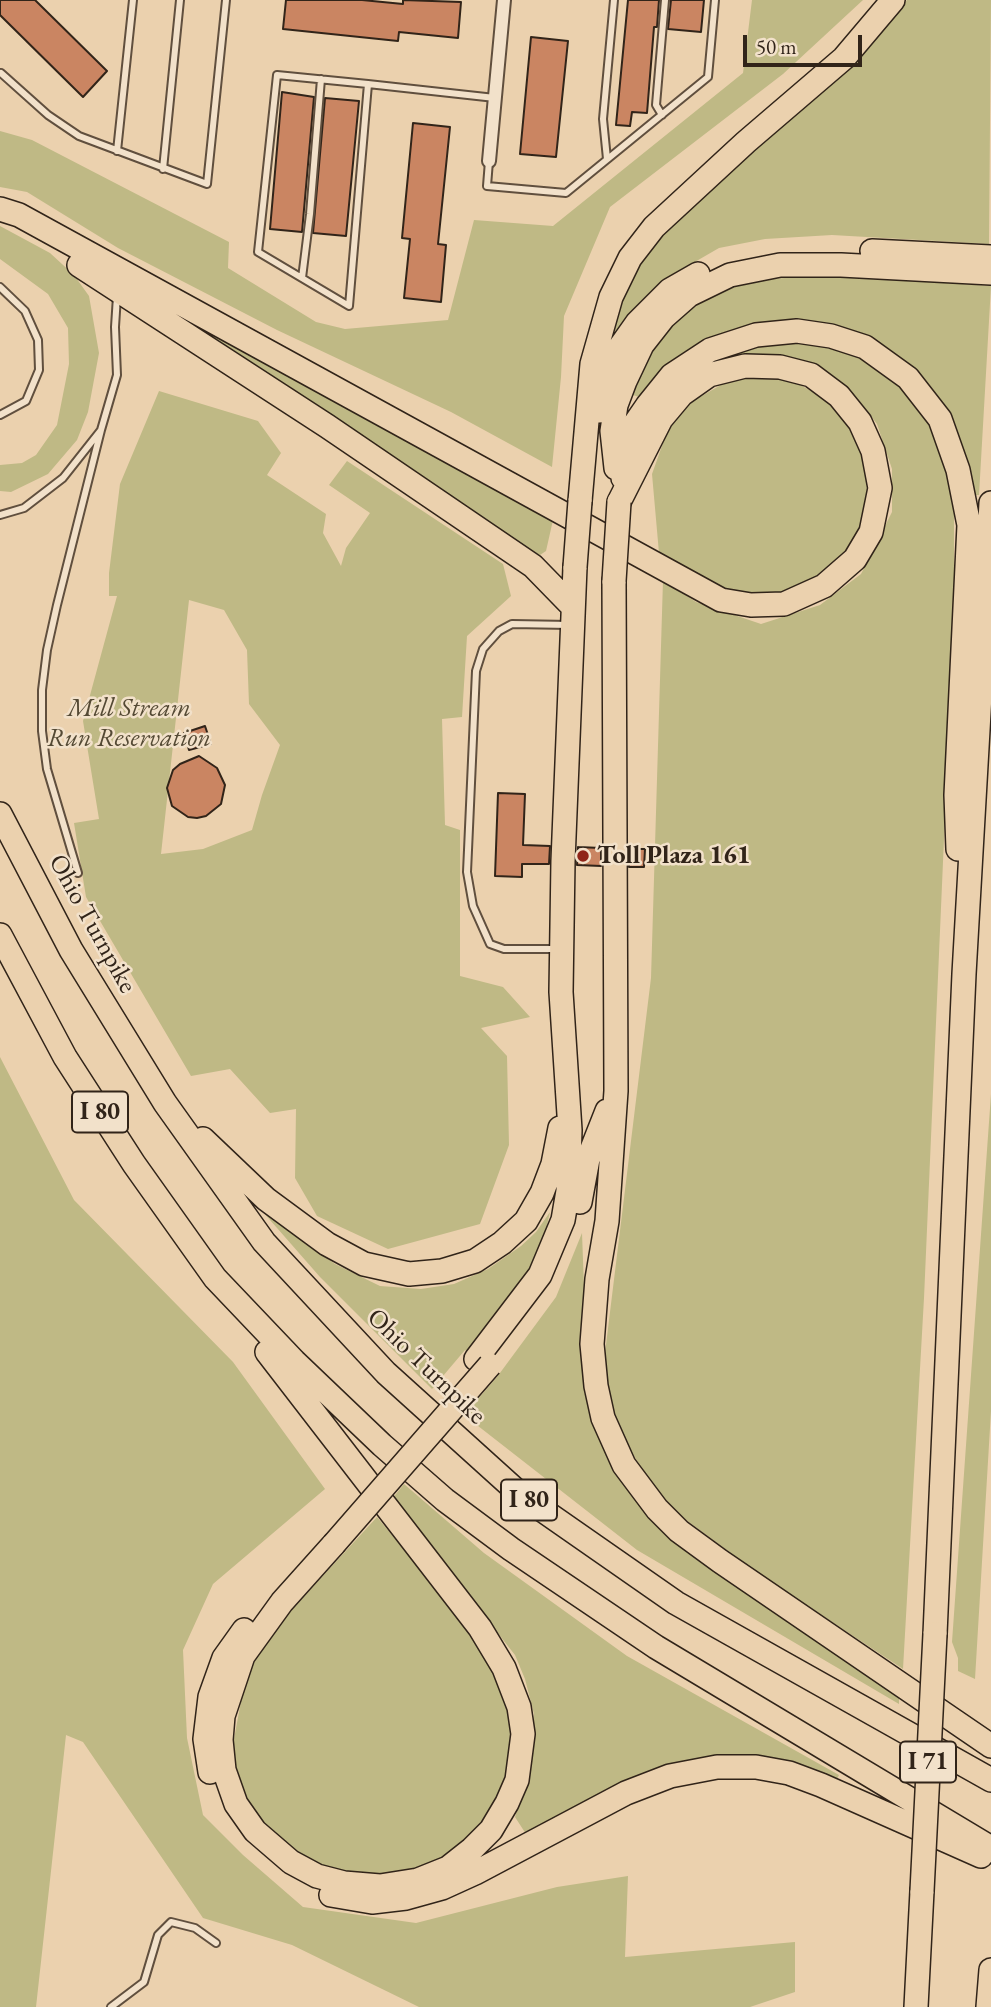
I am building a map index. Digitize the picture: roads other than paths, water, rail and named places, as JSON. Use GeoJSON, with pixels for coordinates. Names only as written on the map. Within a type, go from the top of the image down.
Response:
{"type":"FeatureCollection","features":[{"type":"Feature","properties":{"kind":"highway"},"geometry":{"type":"LineString","coordinates":[[483,1362],[540,1275],[563,1220],[568,1191],[570,1163],[561,992],[572,615],[592,364],[611,297],[630,258],[654,228],[746,142],[844,58],[893,0]]}},
{"type":"Feature","properties":{"kind":"highway"},"geometry":{"type":"LineString","coordinates":[[0,209],[19,215],[122,283],[533,566],[572,615]]}},
{"type":"Feature","properties":{"kind":"highway"},"geometry":{"type":"LineString","coordinates":[[0,221],[721,600],[751,606],[784,604],[824,586],[855,559],[871,532],[880,488],[873,451],[860,422],[839,396],[811,375],[780,367],[745,366],[709,375],[682,394],[661,419],[619,502]]}},
{"type":"Feature","properties":{"kind":"highway"},"geometry":{"type":"LineString","coordinates":[[584,465],[620,347],[636,323],[670,290],[709,269],[763,252],[832,250],[930,261],[991,273]]}},
{"type":"Feature","properties":{"kind":"highway"},"geometry":{"type":"LineString","coordinates":[[619,502],[612,431],[616,405],[642,345],[664,317],[689,295],[730,275],[780,265],[841,265],[991,257]]}},
{"type":"Feature","properties":{"kind":"highway"},"geometry":{"type":"LineString","coordinates":[[964,974],[956,795],[969,525],[958,470],[940,419],[908,379],[865,347],[831,336],[797,331],[756,335],[710,350],[672,375],[636,422],[628,442],[619,502],[614,580],[615,1091],[607,1221],[597,1279],[592,1345],[596,1386],[603,1419],[624,1465],[657,1509],[679,1531],[720,1562],[991,1746]]}},
{"type":"Feature","properties":{"kind":"highway","name":"I 71"},"geometry":{"type":"LineString","coordinates":[[916,2007],[964,974],[991,503]]}},
{"type":"Feature","properties":{"kind":"highway","name":"Ohio Turnpike"},"geometry":{"type":"LineString","coordinates":[[0,814],[71,950],[165,1103],[264,1242],[386,1373],[521,1495],[676,1603],[991,1780]]}},
{"type":"Feature","properties":{"kind":"highway","name":"I 80"},"geometry":{"type":"LineString","coordinates":[[0,935],[65,1057],[134,1164],[215,1278],[294,1361],[382,1445],[445,1500],[511,1549],[656,1647],[991,1848]]}},
{"type":"Feature","properties":{"kind":"highway"},"geometry":{"type":"LineString","coordinates":[[215,1278],[242,1321],[309,1404],[480,1628],[505,1668],[519,1707],[523,1734],[517,1780],[507,1803],[491,1830],[472,1849],[449,1868],[418,1880],[380,1886],[344,1883],[317,1876],[291,1862],[254,1831],[236,1804],[224,1770],[221,1740],[223,1716],[243,1656],[282,1602],[330,1539],[483,1362],[545,1291],[575,1229],[588,1159],[615,1091]]}},
{"type":"Feature","properties":{"kind":"highway"},"geometry":{"type":"LineString","coordinates":[[165,1103],[266,1199],[327,1244],[364,1264],[409,1275],[442,1271],[475,1261],[502,1243],[526,1221],[542,1193],[552,1164],[567,1098]]}},
{"type":"Feature","properties":{"kind":"highway"},"geometry":{"type":"LineString","coordinates":[[330,1539],[268,1595],[224,1658],[210,1697],[205,1739],[212,1781],[237,1832],[276,1870],[306,1887],[337,1897],[372,1902],[406,1898],[442,1888],[626,1793],[670,1776],[717,1767],[756,1767],[789,1773],[991,1860]]}},
{"type":"Feature","properties":{"kind":"highway"},"geometry":{"type":"LineString","coordinates":[[988,2007],[991,1970]]}},
{"type":"Feature","properties":{"kind":"street"},"geometry":{"type":"LineString","coordinates":[[489,161],[504,0]]}},
{"type":"Feature","properties":{"kind":"lane"},"geometry":{"type":"LineString","coordinates":[[117,152],[133,0]]}},
{"type":"Feature","properties":{"kind":"lane"},"geometry":{"type":"LineString","coordinates":[[163,169],[180,0]]}},
{"type":"Feature","properties":{"kind":"lane"},"geometry":{"type":"LineString","coordinates":[[1,73],[48,115],[79,136],[206,184],[226,0]]}},
{"type":"Feature","properties":{"kind":"lane"},"geometry":{"type":"LineString","coordinates":[[607,159],[603,119],[614,0]]}},
{"type":"Feature","properties":{"kind":"lane"},"geometry":{"type":"LineString","coordinates":[[662,115],[656,105],[665,0]]}},
{"type":"Feature","properties":{"kind":"lane"},"geometry":{"type":"LineString","coordinates":[[489,161],[487,186],[566,193],[708,77],[715,0]]}},
{"type":"Feature","properties":{"kind":"lane"},"geometry":{"type":"LineString","coordinates":[[368,84],[349,306],[258,252],[277,75],[321,79],[368,84],[495,98]]}},
{"type":"Feature","properties":{"kind":"lane"},"geometry":{"type":"LineString","coordinates":[[302,278],[321,79]]}},
{"type":"Feature","properties":{"kind":"lane"},"geometry":{"type":"LineString","coordinates":[[78,873],[47,769],[42,731],[42,690],[57,605],[117,375],[115,327],[122,283]]}},
{"type":"Feature","properties":{"kind":"lane"},"geometry":{"type":"LineString","coordinates":[[0,287],[25,310],[38,340],[39,370],[26,401],[0,415]]}},
{"type":"Feature","properties":{"kind":"lane"},"geometry":{"type":"LineString","coordinates":[[0,515],[24,508],[63,478],[101,430]]}},
{"type":"Feature","properties":{"kind":"lane"},"geometry":{"type":"LineString","coordinates":[[562,949],[504,949],[490,944],[473,906],[467,872],[476,671],[483,649],[499,631],[512,624],[572,615]]}},
{"type":"Feature","properties":{"kind":"lane"},"geometry":{"type":"LineString","coordinates":[[111,2007],[144,1982],[158,1936],[171,1922],[195,1928],[216,1943]]}},
{"type":"Feature","properties":{"kind":"place","name":"Toll Plaza 161"},"geometry":{"type":"Point","coordinates":[583,856]}},
{"type":"Feature","properties":{"kind":"park label","name":"Mill Stream Run Reservation"},"geometry":{"type":"Point","coordinates":[129,724]}}]}
